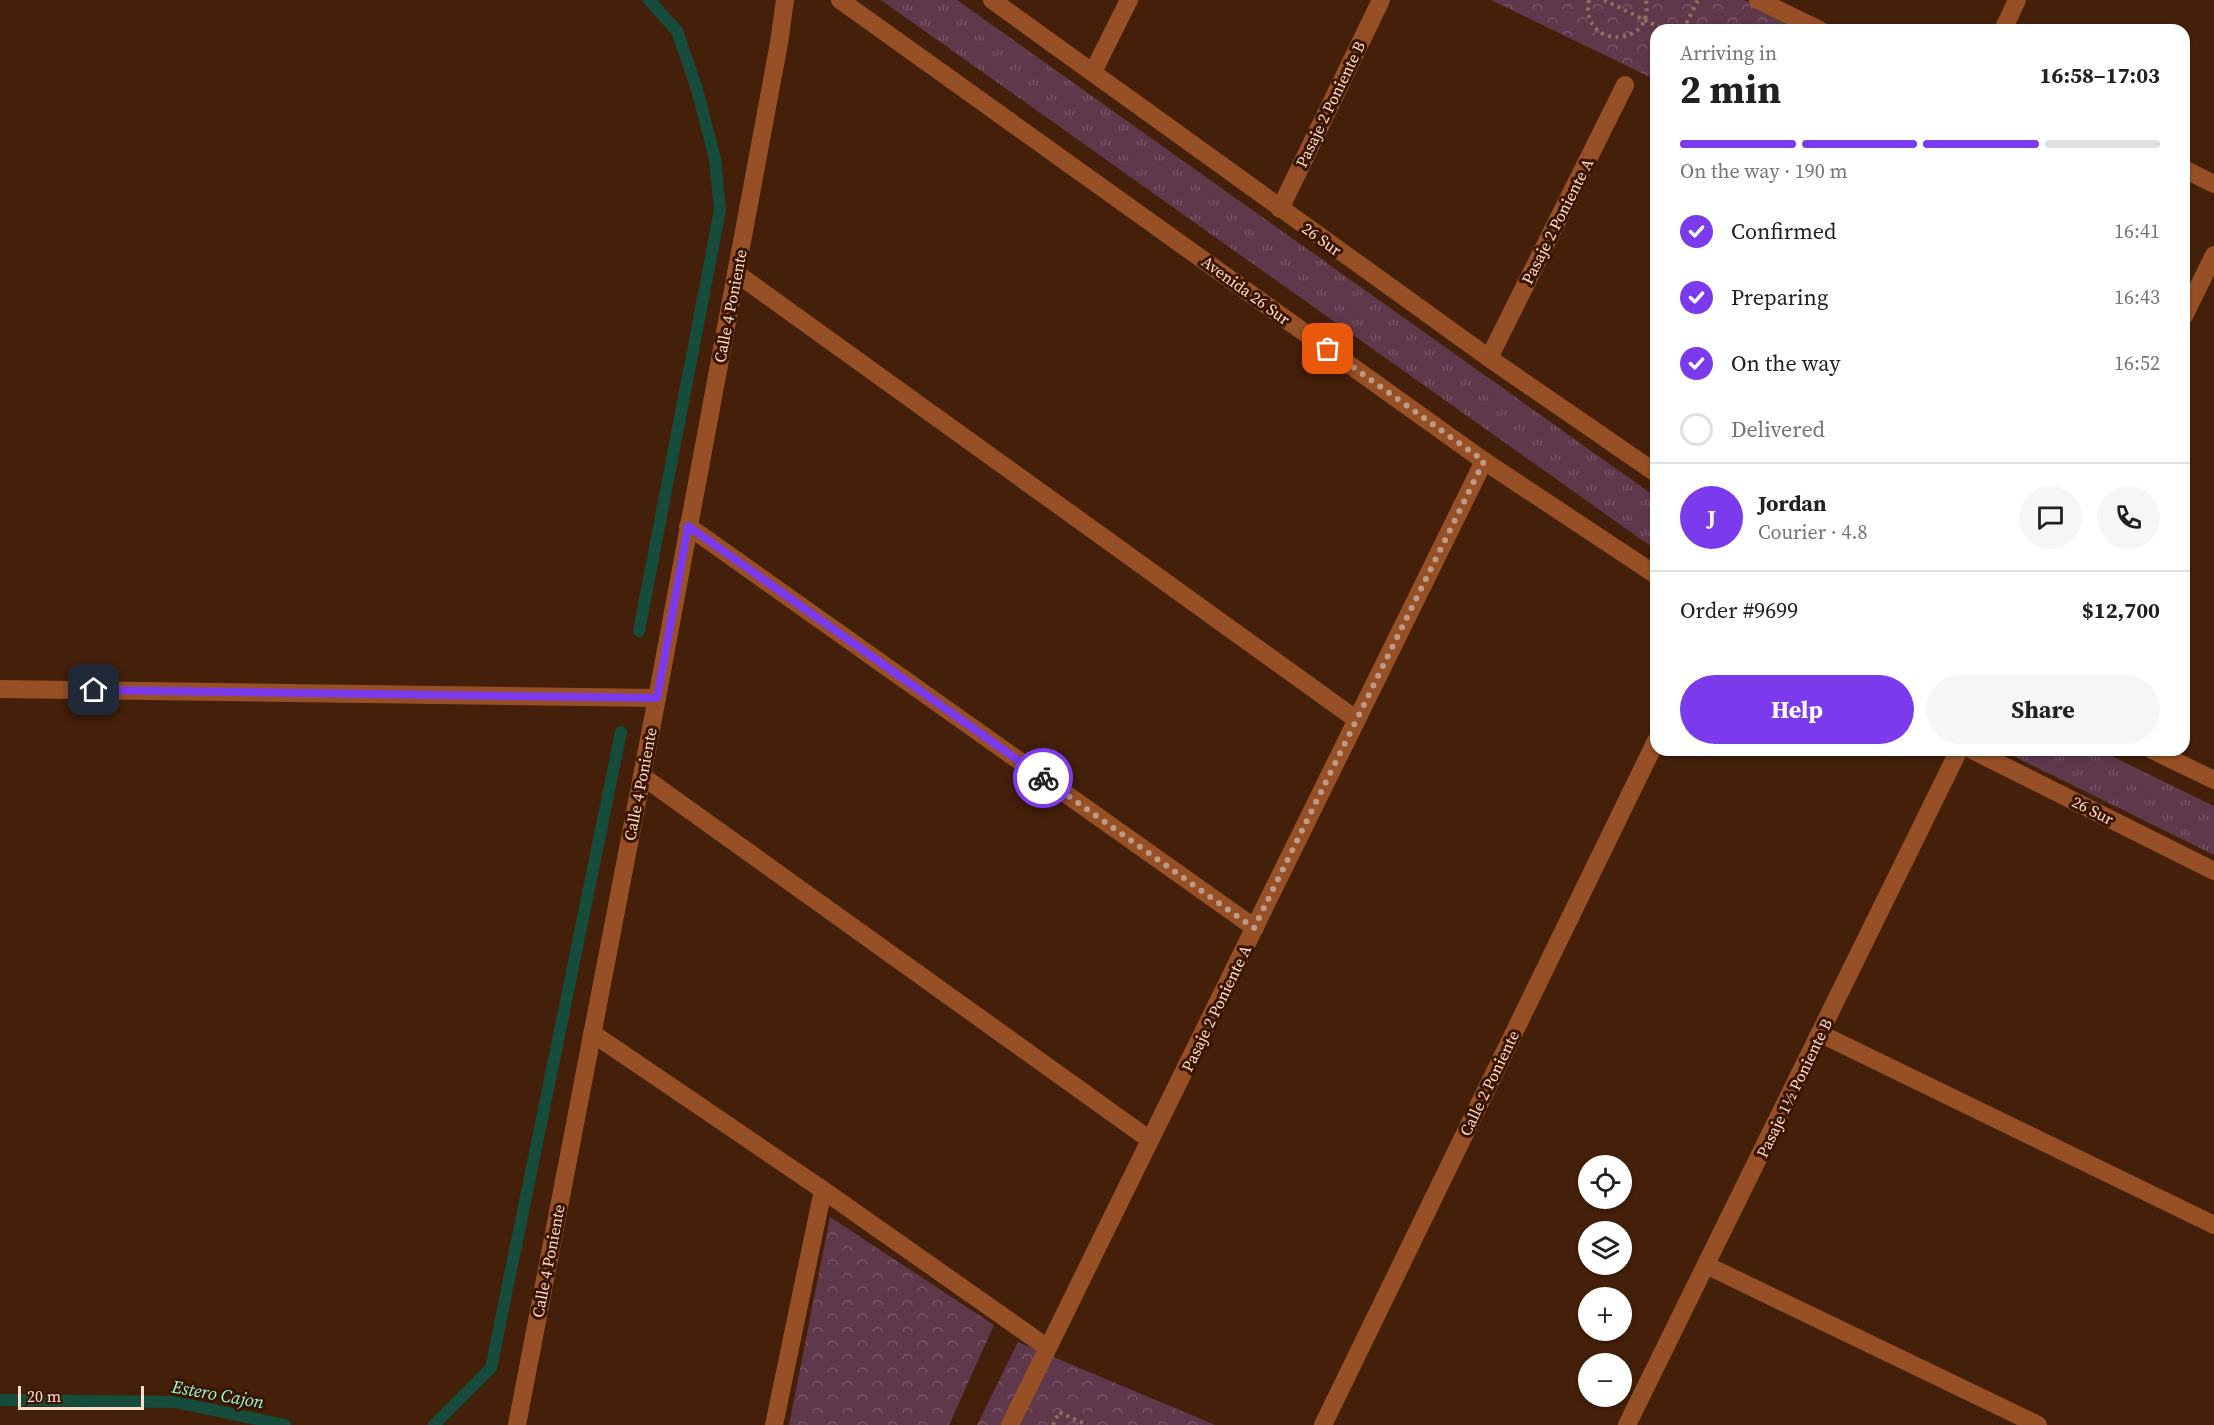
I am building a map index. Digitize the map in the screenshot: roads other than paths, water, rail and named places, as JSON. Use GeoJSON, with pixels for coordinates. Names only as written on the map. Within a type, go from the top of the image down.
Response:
{"type":"FeatureCollection","features":[{"type":"Feature","properties":{"kind":"street","name":"Calle 4 Poniente"},"geometry":{"type":"LineString","coordinates":[[517,1425],[657,698],[779,43],[785,0]]}},
{"type":"Feature","properties":{"kind":"street","name":"Avenida 26 Sur"},"geometry":{"type":"LineString","coordinates":[[840,0],[1484,461],[1650,571]]}},
{"type":"Feature","properties":{"kind":"street","name":"26 Sur"},"geometry":{"type":"LineString","coordinates":[[992,0],[1489,358],[1650,468]]}},
{"type":"Feature","properties":{"kind":"street"},"geometry":{"type":"LineString","coordinates":[[1093,72],[1129,0]]}},
{"type":"Feature","properties":{"kind":"street","name":"Pasaje 2 Poniente B"},"geometry":{"type":"LineString","coordinates":[[1280,209],[1381,0]]}},
{"type":"Feature","properties":{"kind":"street"},"geometry":{"type":"LineString","coordinates":[[1758,0],[1808,24]]}},
{"type":"Feature","properties":{"kind":"street"},"geometry":{"type":"LineString","coordinates":[[2005,24],[2017,0]]}},
{"type":"Feature","properties":{"kind":"street","name":"Pasaje 2 Poniente A"},"geometry":{"type":"LineString","coordinates":[[1489,358],[1625,85]]}},
{"type":"Feature","properties":{"kind":"street"},"geometry":{"type":"LineString","coordinates":[[2190,172],[2214,184]]}},
{"type":"Feature","properties":{"kind":"street"},"geometry":{"type":"LineString","coordinates":[[2190,304],[2214,255]]}},
{"type":"Feature","properties":{"kind":"street"},"geometry":{"type":"LineString","coordinates":[[736,273],[1357,720]]}},
{"type":"Feature","properties":{"kind":"street","name":"Pasaje 2 Poniente A"},"geometry":{"type":"LineString","coordinates":[[1010,1425],[1484,461]]}},
{"type":"Feature","properties":{"kind":"street"},"geometry":{"type":"LineString","coordinates":[[688,526],[1254,928]]}},
{"type":"Feature","properties":{"kind":"street"},"geometry":{"type":"LineString","coordinates":[[0,688],[657,698]]}},
{"type":"Feature","properties":{"kind":"street","name":"Calle 2 Poniente"},"geometry":{"type":"LineString","coordinates":[[1323,1425],[1650,753]]}},
{"type":"Feature","properties":{"kind":"street","name":"Pasaje 1½ Poniente B"},"geometry":{"type":"LineString","coordinates":[[1627,1425],[1956,756]]}},
{"type":"Feature","properties":{"kind":"street","name":"26 Sur"},"geometry":{"type":"LineString","coordinates":[[1984,756],[2214,871]]}},
{"type":"Feature","properties":{"kind":"street"},"geometry":{"type":"LineString","coordinates":[[2164,756],[2214,780]]}},
{"type":"Feature","properties":{"kind":"street"},"geometry":{"type":"LineString","coordinates":[[642,776],[1150,1140]]}},
{"type":"Feature","properties":{"kind":"street"},"geometry":{"type":"LineString","coordinates":[[592,1033],[823,1190],[1048,1348]]}},
{"type":"Feature","properties":{"kind":"street"},"geometry":{"type":"LineString","coordinates":[[1821,1034],[2214,1225]]}},
{"type":"Feature","properties":{"kind":"street"},"geometry":{"type":"LineString","coordinates":[[774,1425],[823,1190]]}},
{"type":"Feature","properties":{"kind":"street"},"geometry":{"type":"LineString","coordinates":[[1706,1264],[2038,1425]]}},
{"type":"Feature","properties":{"kind":"waterway"},"geometry":{"type":"LineString","coordinates":[[639,631],[720,210],[715,159],[696,86],[677,31],[649,0]]}},
{"type":"Feature","properties":{"kind":"waterway"},"geometry":{"type":"LineString","coordinates":[[434,1425],[491,1368],[621,732]]}},
{"type":"Feature","properties":{"kind":"waterway","name":"Estero Cajon"},"geometry":{"type":"LineString","coordinates":[[0,1400],[175,1402],[285,1425]]}}]}
